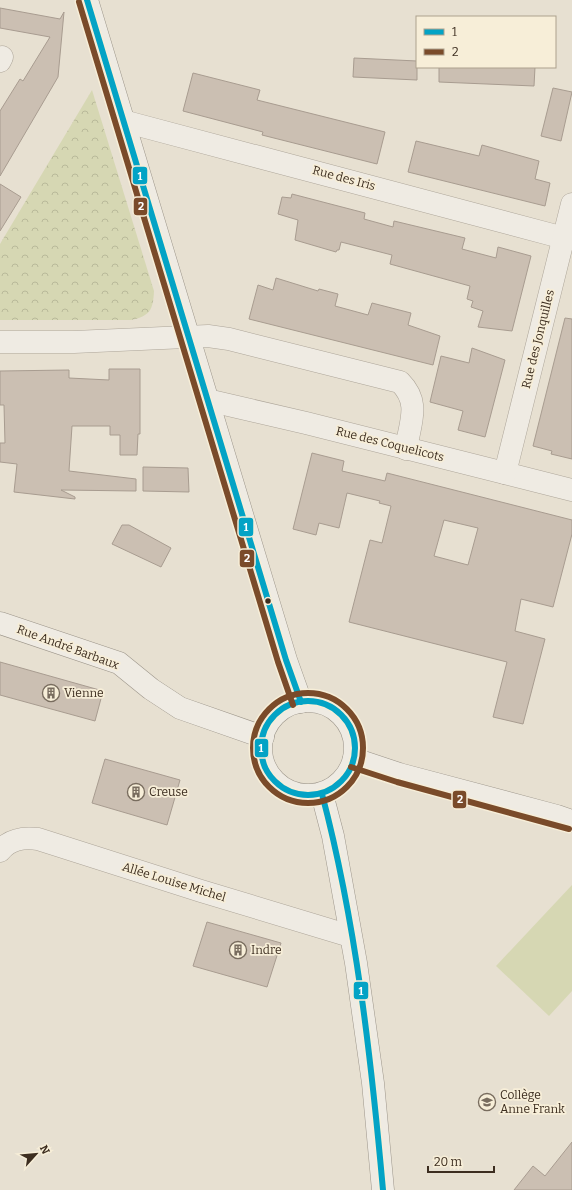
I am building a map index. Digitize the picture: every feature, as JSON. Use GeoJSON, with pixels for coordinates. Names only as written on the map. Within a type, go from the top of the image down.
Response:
{"type":"FeatureCollection","features":[{"type":"Feature","properties":{"kind":"street"},"geometry":{"type":"LineString","coordinates":[[87,0],[286,660],[301,702]]}},
{"type":"Feature","properties":{"kind":"street","name":"Rue des Iris"},"geometry":{"type":"LineString","coordinates":[[123,121],[276,160],[564,238]]}},
{"type":"Feature","properties":{"kind":"street","name":"Rue des Jonquilles"},"geometry":{"type":"LineString","coordinates":[[505,474],[572,204]]}},
{"type":"Feature","properties":{"kind":"street"},"geometry":{"type":"LineString","coordinates":[[0,342],[74,342],[208,336],[229,339],[400,382],[409,390],[414,402],[406,448]]}},
{"type":"Feature","properties":{"kind":"street","name":"Rue des Coquelicots"},"geometry":{"type":"LineString","coordinates":[[208,400],[572,490]]}},
{"type":"Feature","properties":{"kind":"street","name":"Rue André Barbaux"},"geometry":{"type":"LineString","coordinates":[[0,623],[119,663],[180,708],[263,737]]}},
{"type":"Feature","properties":{"kind":"street"},"geometry":{"type":"LineString","coordinates":[[301,702],[314,702],[327,705],[338,712],[347,722],[353,733],[355,746],[354,759],[348,774],[336,786],[322,794],[305,796],[289,792],[276,782],[265,764],[262,753],[263,737],[268,724],[277,714],[288,706],[301,702]]}},
{"type":"Feature","properties":{"kind":"street"},"geometry":{"type":"LineString","coordinates":[[354,759],[399,774],[572,821]]}},
{"type":"Feature","properties":{"kind":"street"},"geometry":{"type":"LineString","coordinates":[[322,794],[333,836],[356,963],[373,1083],[383,1190]]}},
{"type":"Feature","properties":{"kind":"street","name":"Allée Louise Michel"},"geometry":{"type":"LineString","coordinates":[[0,851],[14,840],[26,837],[38,839],[201,891],[350,936]]}},
{"type":"Feature","properties":{"kind":"green space"},"geometry":{"type":"Polygon","coordinates":[[[92,90],[154,291],[153,303],[146,314],[131,320],[0,320],[0,244],[92,90]]]}},
{"type":"Feature","properties":{"kind":"green space"},"geometry":{"type":"Polygon","coordinates":[[[572,885],[572,991],[549,1016],[496,966],[572,885]]]}},
{"type":"Feature","properties":{"kind":"building"},"geometry":{"type":"Polygon","coordinates":[[[0,8],[60,19],[64,12],[58,77],[0,176],[0,111],[20,79],[23,81],[50,37],[0,28],[0,8]]]}},
{"type":"Feature","properties":{"kind":"building"},"geometry":{"type":"Polygon","coordinates":[[[354,58],[416,61],[417,80],[353,77],[354,58]]]}},
{"type":"Feature","properties":{"kind":"building"},"geometry":{"type":"Polygon","coordinates":[[[439,68],[535,68],[534,86],[439,82],[439,68]]]}},
{"type":"Feature","properties":{"kind":"building"},"geometry":{"type":"Polygon","coordinates":[[[193,73],[260,90],[257,100],[385,132],[377,164],[262,135],[263,132],[183,111],[193,73]]]}},
{"type":"Feature","properties":{"kind":"building"},"geometry":{"type":"Polygon","coordinates":[[[553,88],[572,92],[561,141],[541,136],[553,88]]]}},
{"type":"Feature","properties":{"kind":"building"},"geometry":{"type":"Polygon","coordinates":[[[416,141],[479,156],[482,145],[539,161],[535,179],[550,183],[545,206],[408,172],[416,141]]]}},
{"type":"Feature","properties":{"kind":"building"},"geometry":{"type":"Polygon","coordinates":[[[0,184],[21,197],[0,231],[0,184]]]}},
{"type":"Feature","properties":{"kind":"building"},"geometry":{"type":"Polygon","coordinates":[[[292,194],[365,213],[364,219],[393,227],[394,221],[465,238],[462,249],[496,258],[498,247],[531,256],[512,331],[478,327],[483,311],[471,307],[473,301],[467,299],[470,286],[390,264],[392,255],[341,242],[339,250],[336,252],[295,240],[298,220],[278,214],[282,197],[291,198],[292,194]]]}},
{"type":"Feature","properties":{"kind":"building"},"geometry":{"type":"Polygon","coordinates":[[[276,278],[318,291],[319,289],[338,294],[335,306],[368,315],[372,303],[411,313],[408,325],[440,336],[433,365],[249,319],[258,285],[273,290],[276,278]]]}},
{"type":"Feature","properties":{"kind":"building"},"geometry":{"type":"Polygon","coordinates":[[[565,318],[572,319],[572,459],[551,454],[552,451],[533,446],[565,318]]]}},
{"type":"Feature","properties":{"kind":"building"},"geometry":{"type":"Polygon","coordinates":[[[472,348],[505,360],[485,437],[458,430],[463,411],[430,402],[441,356],[469,363],[472,348]]]}},
{"type":"Feature","properties":{"kind":"building"},"geometry":{"type":"Polygon","coordinates":[[[109,369],[140,369],[140,434],[138,434],[137,455],[120,455],[120,435],[110,435],[110,426],[72,426],[69,471],[136,479],[136,491],[61,490],[75,497],[75,499],[14,492],[17,464],[0,462],[0,443],[5,443],[4,405],[0,405],[0,371],[69,370],[69,378],[109,380],[109,369]]]}},
{"type":"Feature","properties":{"kind":"building"},"geometry":{"type":"Polygon","coordinates":[[[312,453],[344,461],[342,471],[385,481],[387,473],[572,520],[572,534],[553,607],[521,599],[515,631],[545,639],[523,724],[493,717],[507,662],[349,622],[370,540],[382,543],[391,506],[379,503],[380,501],[347,493],[339,528],[319,523],[316,535],[293,529],[312,453]],[[444,520],[434,556],[468,565],[478,528],[444,520]]]}},
{"type":"Feature","properties":{"kind":"building"},"geometry":{"type":"Polygon","coordinates":[[[143,467],[188,468],[189,492],[143,491],[143,467]]]}},
{"type":"Feature","properties":{"kind":"building"},"geometry":{"type":"Polygon","coordinates":[[[122,525],[129,525],[171,548],[161,567],[112,544],[122,525]]]}},
{"type":"Feature","properties":{"kind":"building","name":"Vienne"},"geometry":{"type":"Polygon","coordinates":[[[0,662],[103,691],[95,721],[0,695],[0,662]]]}},
{"type":"Feature","properties":{"kind":"building","name":"Creuse"},"geometry":{"type":"Polygon","coordinates":[[[105,759],[180,780],[167,825],[92,803],[105,759]]]}},
{"type":"Feature","properties":{"kind":"building","name":"Indre"},"geometry":{"type":"Polygon","coordinates":[[[207,922],[281,943],[267,987],[193,966],[207,922]]]}},
{"type":"Feature","properties":{"kind":"building"},"geometry":{"type":"Polygon","coordinates":[[[572,1142],[572,1190],[514,1190],[533,1166],[545,1176],[572,1142]]]}},
{"type":"Feature","properties":{"kind":"transit line","name":"1"},"geometry":{"type":"LineString","coordinates":[[87,0],[286,660],[301,702]]}},
{"type":"Feature","properties":{"kind":"transit line","name":"2"},"geometry":{"type":"LineString","coordinates":[[79,2],[278,662],[293,705]]}},
{"type":"Feature","properties":{"kind":"transit line","name":"2"},"geometry":{"type":"LineString","coordinates":[[308,693],[319,694],[329,698],[347,709],[358,727],[362,737],[363,748],[362,759],[358,769],[347,787],[329,798],[319,802],[308,803],[297,802],[287,798],[269,787],[258,769],[254,759],[253,748],[254,737],[258,727],[269,709],[287,698],[297,694],[308,693]]}},
{"type":"Feature","properties":{"kind":"transit line","name":"1"},"geometry":{"type":"LineString","coordinates":[[308,701],[326,705],[341,715],[351,730],[355,748],[351,766],[341,781],[326,791],[308,795],[290,791],[275,781],[265,766],[261,748],[265,730],[275,715],[290,705],[308,701]]}},
{"type":"Feature","properties":{"kind":"transit line","name":"2"},"geometry":{"type":"LineString","coordinates":[[351,767],[397,782],[569,829]]}},
{"type":"Feature","properties":{"kind":"transit line","name":"1"},"geometry":{"type":"LineString","coordinates":[[322,794],[344,892],[361,990],[383,1190]]}},
{"type":"Feature","properties":{"kind":"place","name":"Vienne"},"geometry":{"type":"Point","coordinates":[51,693]}},
{"type":"Feature","properties":{"kind":"place","name":"Creuse"},"geometry":{"type":"Point","coordinates":[136,792]}},
{"type":"Feature","properties":{"kind":"place","name":"Indre"},"geometry":{"type":"Point","coordinates":[238,950]}},
{"type":"Feature","properties":{"kind":"place","name":"Collège Anne Frank"},"geometry":{"type":"Point","coordinates":[487,1102]}}]}
